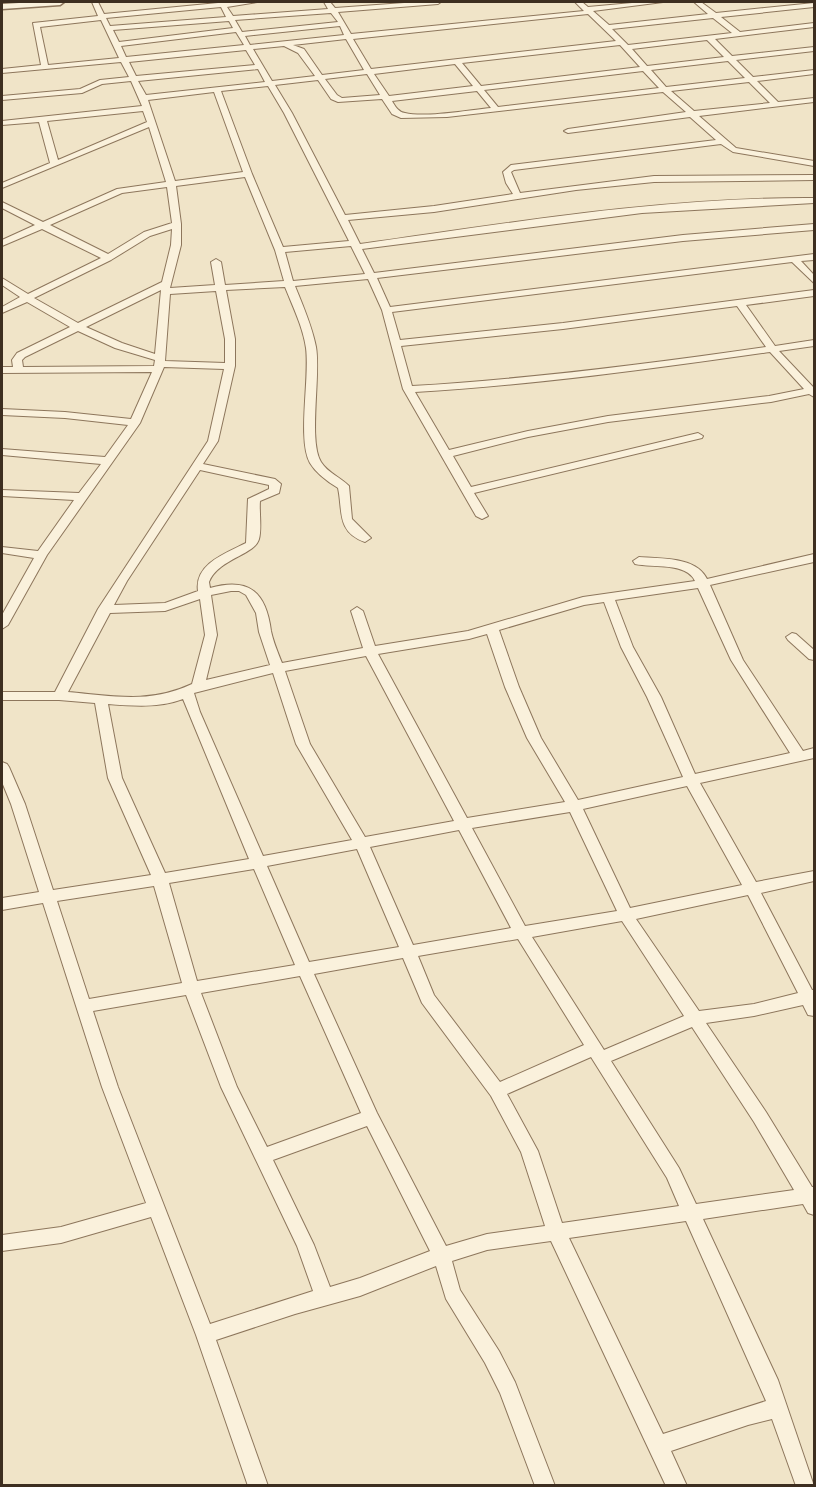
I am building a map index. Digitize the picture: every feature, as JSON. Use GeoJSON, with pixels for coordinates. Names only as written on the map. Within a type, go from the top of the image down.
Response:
{"type":"FeatureCollection","features":[{"type":"Feature","properties":{"kind":"street"},"geometry":{"type":"LineString","coordinates":[[2,8],[60,2]]}},
{"type":"Feature","properties":{"kind":"street"},"geometry":{"type":"LineString","coordinates":[[3,618],[41,555],[135,423],[159,364],[166,287],[176,245],[177,224],[171,183],[145,103],[95,2]]}},
{"type":"Feature","properties":{"kind":"street"},"geometry":{"type":"LineString","coordinates":[[45,67],[36,25],[222,3],[254,2]]}},
{"type":"Feature","properties":{"kind":"street"},"geometry":{"type":"LineString","coordinates":[[327,2],[344,24],[353,47],[385,98],[395,112],[404,116],[420,117],[496,109],[814,72]]}},
{"type":"Feature","properties":{"kind":"street"},"geometry":{"type":"LineString","coordinates":[[108,28],[438,2]]}},
{"type":"Feature","properties":{"kind":"street"},"geometry":{"type":"LineString","coordinates":[[578,2],[607,27],[643,68],[733,150],[814,164]]}},
{"type":"Feature","properties":{"kind":"street"},"geometry":{"type":"LineString","coordinates":[[2,70],[247,48],[589,11],[640,2],[660,2]]}},
{"type":"Feature","properties":{"kind":"street"},"geometry":{"type":"LineString","coordinates":[[697,2],[738,34]]}},
{"type":"Feature","properties":{"kind":"street"},"geometry":{"type":"LineString","coordinates":[[759,2],[769,9]]}},
{"type":"Feature","properties":{"kind":"street"},"geometry":{"type":"LineString","coordinates":[[222,3],[247,48],[271,83],[372,276],[387,310],[408,389],[448,454],[482,516]]}},
{"type":"Feature","properties":{"kind":"street"},"geometry":{"type":"LineString","coordinates":[[607,27],[814,5]]}},
{"type":"Feature","properties":{"kind":"street"},"geometry":{"type":"LineString","coordinates":[[661,21],[684,41]]}},
{"type":"Feature","properties":{"kind":"street"},"geometry":{"type":"LineString","coordinates":[[184,22],[196,53]]}},
{"type":"Feature","properties":{"kind":"street"},"geometry":{"type":"LineString","coordinates":[[115,45],[188,36],[344,24]]}},
{"type":"Feature","properties":{"kind":"street"},"geometry":{"type":"LineString","coordinates":[[2,123],[319,77],[456,61],[684,41],[814,25]]}},
{"type":"Feature","properties":{"kind":"street"},"geometry":{"type":"LineString","coordinates":[[708,37],[776,104]]}},
{"type":"Feature","properties":{"kind":"street"},"geometry":{"type":"LineString","coordinates":[[301,51],[308,41]]}},
{"type":"Feature","properties":{"kind":"street"},"geometry":{"type":"LineString","coordinates":[[284,44],[301,51],[334,97],[341,100],[385,98],[814,49]]}},
{"type":"Feature","properties":{"kind":"street"},"geometry":{"type":"LineString","coordinates":[[456,61],[496,109]]}},
{"type":"Feature","properties":{"kind":"street"},"geometry":{"type":"LineString","coordinates":[[2,98],[82,92],[100,82],[259,67]]}},
{"type":"Feature","properties":{"kind":"street"},"geometry":{"type":"LineString","coordinates":[[217,91],[280,250],[289,284],[305,324],[310,350],[312,384],[310,444],[312,453],[315,462],[331,479],[343,486],[346,497],[343,514],[350,526],[365,538]]}},
{"type":"Feature","properties":{"kind":"street"},"geometry":{"type":"LineString","coordinates":[[568,131],[814,100]]}},
{"type":"Feature","properties":{"kind":"street"},"geometry":{"type":"LineString","coordinates":[[42,119],[54,162]]}},
{"type":"Feature","properties":{"kind":"street"},"geometry":{"type":"LineString","coordinates":[[2,186],[54,162],[152,123]]}},
{"type":"Feature","properties":{"kind":"street"},"geometry":{"type":"LineString","coordinates":[[518,196],[510,183],[507,172],[511,168],[724,141]]}},
{"type":"Feature","properties":{"kind":"street"},"geometry":{"type":"LineString","coordinates":[[2,243],[120,191],[248,174]]}},
{"type":"Feature","properties":{"kind":"street"},"geometry":{"type":"LineString","coordinates":[[342,218],[434,209],[576,187],[654,179],[814,178]]}},
{"type":"Feature","properties":{"kind":"street"},"geometry":{"type":"LineString","coordinates":[[280,250],[355,245],[747,201],[814,200]]}},
{"type":"Feature","properties":{"kind":"street"},"geometry":{"type":"LineString","coordinates":[[2,205],[108,258]]}},
{"type":"Feature","properties":{"kind":"street"},"geometry":{"type":"LineString","coordinates":[[2,310],[108,258],[147,234],[177,224]]}},
{"type":"Feature","properties":{"kind":"street"},"geometry":{"type":"LineString","coordinates":[[18,370],[17,360],[21,355],[78,326],[166,287],[221,288],[289,284],[683,238],[814,227]]}},
{"type":"Feature","properties":{"kind":"street"},"geometry":{"type":"LineString","coordinates":[[387,310],[814,257]]}},
{"type":"Feature","properties":{"kind":"street"},"geometry":{"type":"LineString","coordinates":[[794,260],[814,280]]}},
{"type":"Feature","properties":{"kind":"street"},"geometry":{"type":"LineString","coordinates":[[59,696],[79,662],[104,609],[213,441],[230,366],[230,339],[216,262]]}},
{"type":"Feature","properties":{"kind":"street"},"geometry":{"type":"LineString","coordinates":[[2,281],[27,298],[78,326],[159,364]]}},
{"type":"Feature","properties":{"kind":"street"},"geometry":{"type":"LineString","coordinates":[[397,343],[563,326],[814,293]]}},
{"type":"Feature","properties":{"kind":"street"},"geometry":{"type":"LineString","coordinates":[[740,304],[773,350],[812,390]]}},
{"type":"Feature","properties":{"kind":"street"},"geometry":{"type":"LineString","coordinates":[[408,389],[492,383],[773,350],[814,343]]}},
{"type":"Feature","properties":{"kind":"street"},"geometry":{"type":"LineString","coordinates":[[2,370],[159,364],[230,366]]}},
{"type":"Feature","properties":{"kind":"street"},"geometry":{"type":"LineString","coordinates":[[448,454],[514,435],[567,424],[671,409],[771,399],[812,390]]}},
{"type":"Feature","properties":{"kind":"street"},"geometry":{"type":"LineString","coordinates":[[2,412],[65,415],[135,423]]}},
{"type":"Feature","properties":{"kind":"street"},"geometry":{"type":"LineString","coordinates":[[467,491],[590,464],[698,436]]}},
{"type":"Feature","properties":{"kind":"street"},"geometry":{"type":"LineString","coordinates":[[2,452],[109,461]]}},
{"type":"Feature","properties":{"kind":"street"},"geometry":{"type":"LineString","coordinates":[[197,466],[275,484],[274,493],[254,499],[253,540],[250,545],[210,569],[205,576],[211,635],[193,688],[193,712],[259,861],[279,914],[370,1117],[442,1256],[452,1293],[492,1357],[508,1389],[545,1485]]}},
{"type":"Feature","properties":{"kind":"street"},"geometry":{"type":"LineString","coordinates":[[2,493],[82,497]]}},
{"type":"Feature","properties":{"kind":"street"},"geometry":{"type":"LineString","coordinates":[[2,550],[41,555]]}},
{"type":"Feature","properties":{"kind":"street"},"geometry":{"type":"LineString","coordinates":[[2,696],[59,696],[136,702],[175,697],[193,688],[314,660],[448,640],[561,607],[608,597],[704,583],[814,558]]}},
{"type":"Feature","properties":{"kind":"street"},"geometry":{"type":"LineString","coordinates":[[639,561],[682,565],[698,573],[737,660],[799,756]]}},
{"type":"Feature","properties":{"kind":"street"},"geometry":{"type":"LineString","coordinates":[[104,609],[165,607],[186,602],[205,592],[235,588],[251,592],[265,619],[265,632],[303,744],[362,844],[428,998],[497,1090],[528,1151],[555,1230],[605,1330],[677,1485]]}},
{"type":"Feature","properties":{"kind":"street"},"geometry":{"type":"LineString","coordinates":[[497,1090],[694,1019],[812,1001],[692,782],[654,697],[627,647],[608,597]]}},
{"type":"Feature","properties":{"kind":"street"},"geometry":{"type":"LineString","coordinates":[[357,611],[370,651],[521,932],[673,1173],[778,1408],[806,1485]]}},
{"type":"Feature","properties":{"kind":"street"},"geometry":{"type":"LineString","coordinates":[[205,1335],[324,1296],[360,1287],[442,1256],[487,1242],[555,1230],[813,1199],[626,915],[574,806],[534,738],[512,687],[492,629]]}},
{"type":"Feature","properties":{"kind":"street"},"geometry":{"type":"LineString","coordinates":[[792,637],[814,656]]}},
{"type":"Feature","properties":{"kind":"street"},"geometry":{"type":"LineString","coordinates":[[101,700],[114,778],[160,879],[191,987],[229,1087],[305,1245],[324,1296]]}},
{"type":"Feature","properties":{"kind":"street"},"geometry":{"type":"LineString","coordinates":[[2,904],[48,898],[96,887],[160,879],[574,806],[692,782],[814,753]]}},
{"type":"Feature","properties":{"kind":"street"},"geometry":{"type":"LineString","coordinates":[[4,778],[18,804],[110,1087],[205,1335],[258,1485]]}},
{"type":"Feature","properties":{"kind":"street"},"geometry":{"type":"LineString","coordinates":[[85,1006],[626,915],[814,876]]}},
{"type":"Feature","properties":{"kind":"street"},"geometry":{"type":"LineString","coordinates":[[263,1156],[370,1117]]}},
{"type":"Feature","properties":{"kind":"street"},"geometry":{"type":"LineString","coordinates":[[2,1243],[61,1236],[155,1208]]}},
{"type":"Feature","properties":{"kind":"street"},"geometry":{"type":"LineString","coordinates":[[657,1446],[748,1415],[778,1408]]}}]}
